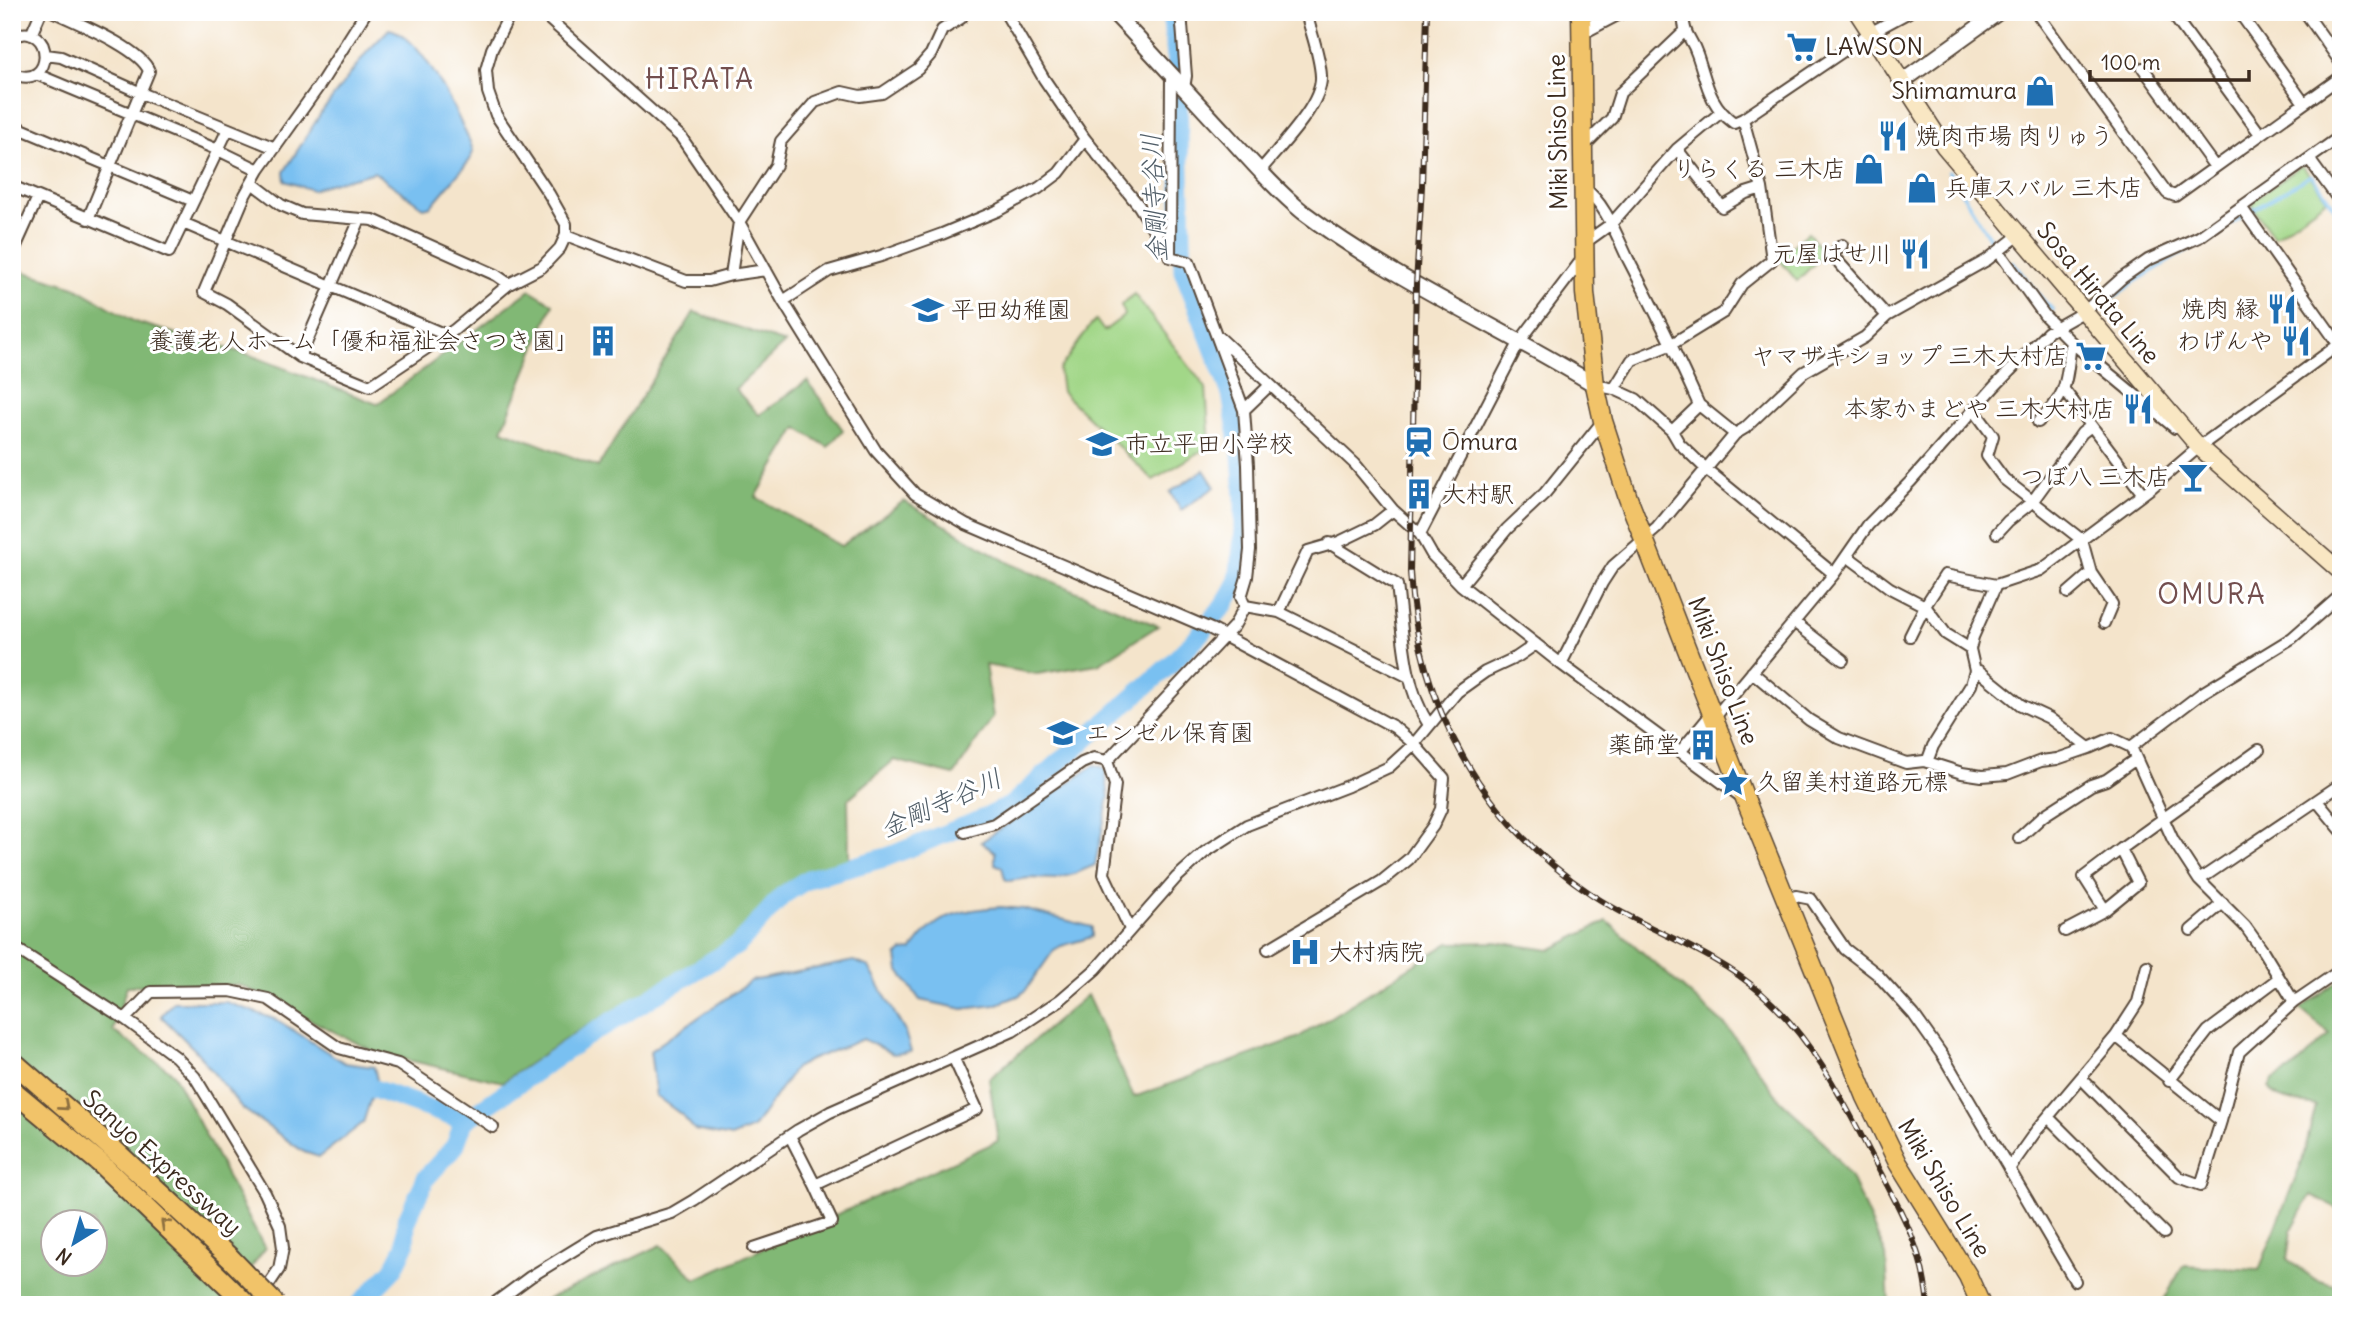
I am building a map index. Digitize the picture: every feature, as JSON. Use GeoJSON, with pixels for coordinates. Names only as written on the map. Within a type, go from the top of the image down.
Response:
{"type":"FeatureCollection","features":[{"type":"Feature","properties":{"kind":"highway","name":"Sanyo Expressway"},"geometry":{"type":"LineString","coordinates":[[12,1061],[113,1149],[230,1258],[276,1305]]}},
{"type":"Feature","properties":{"kind":"highway","name":"Sanyo Expressway"},"geometry":{"type":"LineString","coordinates":[[12,1090],[100,1163],[248,1305]]}},
{"type":"Feature","properties":{"kind":"highway"},"geometry":{"type":"LineString","coordinates":[[12,1099],[100,1163]]}},
{"type":"Feature","properties":{"kind":"main road","name":"Miki Shiso Line"},"geometry":{"type":"LineString","coordinates":[[1581,12],[1585,293],[1595,385],[1604,421],[1628,498],[1746,801],[1880,1130],[1968,1276],[1981,1305]]}},
{"type":"Feature","properties":{"kind":"main road","name":"Sosa Hirata Line"},"geometry":{"type":"LineString","coordinates":[[1857,12],[1944,146],[2199,447],[2339,567]]}},
{"type":"Feature","properties":{"kind":"street"},"geometry":{"type":"LineString","coordinates":[[31,35],[41,12]]}},
{"type":"Feature","properties":{"kind":"street"},"geometry":{"type":"LineString","coordinates":[[54,12],[116,43],[142,61],[149,71],[88,219]]}},
{"type":"Feature","properties":{"kind":"street"},"geometry":{"type":"LineString","coordinates":[[366,12],[319,86],[259,170],[204,292],[227,304],[300,357],[370,386],[446,335],[509,284],[542,267],[560,248],[566,235],[566,224],[496,115],[488,92],[486,70],[492,50],[511,12]]}},
{"type":"Feature","properties":{"kind":"street"},"geometry":{"type":"LineString","coordinates":[[541,12],[681,136],[739,222],[783,301],[876,451],[915,494],[966,523],[1223,635],[1394,727],[1414,744],[1444,778],[1441,809],[1433,826],[1409,859],[1382,881],[1268,950]]}},
{"type":"Feature","properties":{"kind":"street"},"geometry":{"type":"LineString","coordinates":[[731,275],[739,222],[776,165],[781,141],[815,102],[842,92],[860,96],[882,93],[918,69],[931,54],[942,30],[961,18],[964,12]]}},
{"type":"Feature","properties":{"kind":"street"},"geometry":{"type":"LineString","coordinates":[[1005,12],[1044,79],[1085,139],[1139,206],[1170,257],[1189,262],[1244,410],[1250,514],[1247,577],[1241,597],[1245,606]]}},
{"type":"Feature","properties":{"kind":"street"},"geometry":{"type":"LineString","coordinates":[[1113,12],[1260,171],[1301,210],[1349,244],[1414,283],[1595,385],[1614,389],[1636,399],[1672,431],[1679,443],[1706,469],[1834,574]]}},
{"type":"Feature","properties":{"kind":"street"},"geometry":{"type":"LineString","coordinates":[[1181,12],[1186,76],[1184,88]]}},
{"type":"Feature","properties":{"kind":"street"},"geometry":{"type":"LineString","coordinates":[[1260,171],[1319,93],[1321,76],[1306,12]]}},
{"type":"Feature","properties":{"kind":"street"},"geometry":{"type":"LineString","coordinates":[[1581,32],[1619,12]]}},
{"type":"Feature","properties":{"kind":"street"},"geometry":{"type":"LineString","coordinates":[[1683,12],[1684,32],[1696,51],[1710,94],[1720,113],[1734,123],[1743,120],[1870,33],[1909,12]]}},
{"type":"Feature","properties":{"kind":"street"},"geometry":{"type":"LineString","coordinates":[[1903,81],[1999,12]]}},
{"type":"Feature","properties":{"kind":"street"},"geometry":{"type":"LineString","coordinates":[[2036,12],[2167,193],[2175,196],[2341,77]]}},
{"type":"Feature","properties":{"kind":"street"},"geometry":{"type":"LineString","coordinates":[[2171,12],[2260,134]]}},
{"type":"Feature","properties":{"kind":"street"},"geometry":{"type":"LineString","coordinates":[[2239,12],[2304,103]]}},
{"type":"Feature","properties":{"kind":"street"},"geometry":{"type":"LineString","coordinates":[[2305,12],[2341,62]]}},
{"type":"Feature","properties":{"kind":"street"},"geometry":{"type":"LineString","coordinates":[[1582,148],[1612,118],[1620,93],[1684,32]]}},
{"type":"Feature","properties":{"kind":"street"},"geometry":{"type":"LineString","coordinates":[[13,36],[31,35],[40,41],[46,55],[36,74],[13,76]]}},
{"type":"Feature","properties":{"kind":"street"},"geometry":{"type":"LineString","coordinates":[[46,55],[61,57],[275,148]]}},
{"type":"Feature","properties":{"kind":"street"},"geometry":{"type":"LineString","coordinates":[[2143,68],[2215,167]]}},
{"type":"Feature","properties":{"kind":"street"},"geometry":{"type":"LineString","coordinates":[[1170,257],[1171,73]]}},
{"type":"Feature","properties":{"kind":"street"},"geometry":{"type":"LineString","coordinates":[[36,74],[218,150],[259,170]]}},
{"type":"Feature","properties":{"kind":"street"},"geometry":{"type":"LineString","coordinates":[[1420,534],[1520,341],[1583,251],[1611,224],[1677,149],[1720,113]]}},
{"type":"Feature","properties":{"kind":"street"},"geometry":{"type":"LineString","coordinates":[[1614,389],[1632,360],[1672,344],[1724,312],[1742,284],[1772,260],[1762,188],[1743,120]]}},
{"type":"Feature","properties":{"kind":"street"},"geometry":{"type":"LineString","coordinates":[[12,125],[193,201]]}},
{"type":"Feature","properties":{"kind":"street"},"geometry":{"type":"LineString","coordinates":[[12,186],[169,252],[228,129]]}},
{"type":"Feature","properties":{"kind":"street"},"geometry":{"type":"LineString","coordinates":[[1680,752],[1752,672],[1834,574],[1868,525],[2048,332],[2085,311],[2139,266],[2199,237],[2341,136]]}},
{"type":"Feature","properties":{"kind":"street"},"geometry":{"type":"LineString","coordinates":[[783,301],[829,271],[881,256],[997,211],[1039,188],[1059,173],[1085,139]]}},
{"type":"Feature","properties":{"kind":"street"},"geometry":{"type":"LineString","coordinates":[[1677,149],[1722,207],[1746,193],[1762,188]]}},
{"type":"Feature","properties":{"kind":"street"},"geometry":{"type":"LineString","coordinates":[[2309,159],[2341,203]]}},
{"type":"Feature","properties":{"kind":"street"},"geometry":{"type":"LineString","coordinates":[[252,183],[281,205],[302,214],[373,220],[496,275],[509,284]]}},
{"type":"Feature","properties":{"kind":"street"},"geometry":{"type":"LineString","coordinates":[[1583,187],[1594,195],[1611,224],[1672,344],[1699,405],[1735,434]]}},
{"type":"Feature","properties":{"kind":"street"},"geometry":{"type":"LineString","coordinates":[[12,246],[15,248],[38,197]]}},
{"type":"Feature","properties":{"kind":"street"},"geometry":{"type":"LineString","coordinates":[[1910,636],[1945,575],[1996,585],[2041,570],[2143,494],[2199,447],[2340,346],[2241,207]]}},
{"type":"Feature","properties":{"kind":"street"},"geometry":{"type":"LineString","coordinates":[[300,357],[360,219]]}},
{"type":"Feature","properties":{"kind":"street"},"geometry":{"type":"LineString","coordinates":[[183,223],[446,335]]}},
{"type":"Feature","properties":{"kind":"street"},"geometry":{"type":"LineString","coordinates":[[566,235],[686,281],[709,281],[766,270]]}},
{"type":"Feature","properties":{"kind":"street"},"geometry":{"type":"LineString","coordinates":[[1560,664],[1613,566],[1657,528],[1735,434],[1745,428],[1804,372],[1865,337],[1887,316],[1999,252],[2020,235]]}},
{"type":"Feature","properties":{"kind":"street"},"geometry":{"type":"LineString","coordinates":[[1842,245],[1832,255],[1887,316]]}},
{"type":"Feature","properties":{"kind":"street"},"geometry":{"type":"LineString","coordinates":[[1999,252],[2056,327],[2071,342],[2199,447]]}},
{"type":"Feature","properties":{"kind":"street"},"geometry":{"type":"LineString","coordinates":[[1217,335],[1355,464],[1392,510],[1420,534],[1432,555],[1461,584],[1560,664],[1746,801]]}},
{"type":"Feature","properties":{"kind":"street"},"geometry":{"type":"LineString","coordinates":[[2038,422],[2054,407],[2064,391],[2071,342]]}},
{"type":"Feature","properties":{"kind":"street"},"geometry":{"type":"LineString","coordinates":[[1244,410],[1270,385]]}},
{"type":"Feature","properties":{"kind":"street"},"geometry":{"type":"LineString","coordinates":[[2064,391],[2143,494]]}},
{"type":"Feature","properties":{"kind":"street"},"geometry":{"type":"LineString","coordinates":[[1672,431],[1699,405]]}},
{"type":"Feature","properties":{"kind":"street"},"geometry":{"type":"LineString","coordinates":[[1974,410],[1993,436],[1987,456],[2004,479],[2082,540],[2091,573],[2112,604],[2104,623]]}},
{"type":"Feature","properties":{"kind":"street"},"geometry":{"type":"LineString","coordinates":[[1461,584],[1507,529],[1545,493],[1604,421]]}},
{"type":"Feature","properties":{"kind":"street"},"geometry":{"type":"LineString","coordinates":[[1997,533],[2032,502],[2082,433],[2091,426]]}},
{"type":"Feature","properties":{"kind":"street"},"geometry":{"type":"LineString","coordinates":[[1279,611],[1308,551],[1339,542],[1374,525],[1392,510]]}},
{"type":"Feature","properties":{"kind":"street"},"geometry":{"type":"LineString","coordinates":[[1329,543],[1397,585],[1409,677],[1421,713],[1429,725]]}},
{"type":"Feature","properties":{"kind":"street"},"geometry":{"type":"LineString","coordinates":[[1847,556],[1889,589],[1925,606],[1946,634],[1970,649]]}},
{"type":"Feature","properties":{"kind":"street"},"geometry":{"type":"LineString","coordinates":[[2068,593],[2091,573]]}},
{"type":"Feature","properties":{"kind":"street"},"geometry":{"type":"LineString","coordinates":[[1927,762],[1933,746],[1971,685],[1975,671],[1970,649],[1973,637],[1996,585]]}},
{"type":"Feature","properties":{"kind":"street"},"geometry":{"type":"LineString","coordinates":[[2131,747],[2202,693],[2292,638],[2341,595]]}},
{"type":"Feature","properties":{"kind":"street"},"geometry":{"type":"LineString","coordinates":[[1107,761],[1234,626],[1245,606]]}},
{"type":"Feature","properties":{"kind":"street"},"geometry":{"type":"LineString","coordinates":[[1245,606],[1279,611],[1409,677]]}},
{"type":"Feature","properties":{"kind":"street"},"geometry":{"type":"LineString","coordinates":[[1794,622],[1843,660]]}},
{"type":"Feature","properties":{"kind":"street"},"geometry":{"type":"LineString","coordinates":[[492,1305],[530,1277],[597,1236],[672,1213],[830,1112],[1013,1031],[1060,1000],[1096,969],[1176,878],[1216,845],[1247,825],[1389,767],[1414,744],[1457,692],[1485,671],[1517,657],[1536,644]]}},
{"type":"Feature","properties":{"kind":"street"},"geometry":{"type":"LineString","coordinates":[[1975,671],[1979,671],[2021,705],[2049,718],[2089,748]]}},
{"type":"Feature","properties":{"kind":"street"},"geometry":{"type":"LineString","coordinates":[[1752,672],[1809,720],[1839,738],[1906,763],[1927,762],[1982,776],[2007,774],[2112,738],[2131,747],[2173,840],[2199,880],[2251,934],[2294,1002]]}},
{"type":"Feature","properties":{"kind":"street"},"geometry":{"type":"LineString","coordinates":[[2105,910],[2084,877],[2259,750]]}},
{"type":"Feature","properties":{"kind":"street"},"geometry":{"type":"LineString","coordinates":[[965,832],[994,824],[1094,758],[1107,761]]}},
{"type":"Feature","properties":{"kind":"street"},"geometry":{"type":"LineString","coordinates":[[2019,838],[2043,816],[2091,785],[2106,780],[2136,759]]}},
{"type":"Feature","properties":{"kind":"street"},"geometry":{"type":"LineString","coordinates":[[1107,761],[1115,785],[1104,874],[1130,929]]}},
{"type":"Feature","properties":{"kind":"street"},"geometry":{"type":"LineString","coordinates":[[2199,880],[2341,784]]}},
{"type":"Feature","properties":{"kind":"street"},"geometry":{"type":"LineString","coordinates":[[2317,801],[2341,830]]}},
{"type":"Feature","properties":{"kind":"street"},"geometry":{"type":"LineString","coordinates":[[2065,930],[2105,910],[2138,883],[2121,849]]}},
{"type":"Feature","properties":{"kind":"street"},"geometry":{"type":"LineString","coordinates":[[1787,899],[1796,896],[1811,899],[1844,949],[1877,974],[1914,1015],[1943,1056],[2076,1282]]}},
{"type":"Feature","properties":{"kind":"street"},"geometry":{"type":"LineString","coordinates":[[2191,930],[2223,903]]}},
{"type":"Feature","properties":{"kind":"street"},"geometry":{"type":"LineString","coordinates":[[12,946],[125,1019],[176,1057],[195,1077],[265,1193],[280,1226],[283,1248],[279,1269],[255,1305]]}},
{"type":"Feature","properties":{"kind":"street"},"geometry":{"type":"LineString","coordinates":[[2010,1169],[2048,1117],[2116,1036],[2138,1002],[2147,967]]}},
{"type":"Feature","properties":{"kind":"street"},"geometry":{"type":"LineString","coordinates":[[2081,1078],[2179,1177],[2201,1185],[2239,1052],[2294,1002],[2341,970]]}},
{"type":"Feature","properties":{"kind":"street"},"geometry":{"type":"LineString","coordinates":[[2169,1081],[2208,1031],[2279,978]]}},
{"type":"Feature","properties":{"kind":"street"},"geometry":{"type":"LineString","coordinates":[[125,1019],[151,992],[230,991],[268,999],[338,1048],[398,1064],[493,1127]]}},
{"type":"Feature","properties":{"kind":"street"},"geometry":{"type":"LineString","coordinates":[[2116,1036],[2221,1121]]}},
{"type":"Feature","properties":{"kind":"street"},"geometry":{"type":"LineString","coordinates":[[815,1185],[977,1109],[954,1059]]}},
{"type":"Feature","properties":{"kind":"street"},"geometry":{"type":"LineString","coordinates":[[2048,1117],[2164,1233]]}},
{"type":"Feature","properties":{"kind":"street"},"geometry":{"type":"LineString","coordinates":[[754,1248],[832,1222],[790,1136]]}},
{"type":"Feature","properties":{"kind":"green space"},"geometry":{"type":"Polygon","coordinates":[[[2302,165],[2327,199],[2274,237],[2253,208],[2253,200],[2302,165]]]}},
{"type":"Feature","properties":{"kind":"green space"},"geometry":{"type":"Polygon","coordinates":[[[1808,233],[1825,253],[1797,281],[1778,258],[1808,233]]]}},
{"type":"Feature","properties":{"kind":"green space"},"geometry":{"type":"Polygon","coordinates":[[[12,268],[75,287],[135,322],[250,355],[377,404],[530,290],[553,304],[502,430],[598,467],[694,312],[785,343],[735,389],[759,415],[807,381],[843,430],[828,447],[797,428],[756,497],[841,546],[904,501],[1011,564],[1158,626],[1098,664],[1037,674],[985,665],[993,717],[954,775],[894,760],[848,799],[849,859],[784,884],[732,942],[570,1036],[503,1082],[377,1053],[240,985],[127,986],[113,1031],[173,1073],[265,1249],[222,1305],[12,1305],[12,268]]]}},
{"type":"Feature","properties":{"kind":"green space"},"geometry":{"type":"Polygon","coordinates":[[[1134,294],[1206,388],[1210,446],[1153,480],[1062,392],[1059,370],[1090,326],[1096,320],[1104,331],[1125,315],[1121,305],[1134,294]]]}},
{"type":"Feature","properties":{"kind":"green space"},"geometry":{"type":"Polygon","coordinates":[[[1607,921],[1727,1027],[1781,1101],[1817,1134],[1850,1176],[1886,1255],[1889,1305],[535,1305],[661,1245],[696,1279],[998,1141],[989,1079],[1087,995],[1134,1097],[1297,1038],[1449,943],[1496,942],[1550,950],[1607,921]]]}},
{"type":"Feature","properties":{"kind":"green space"},"geometry":{"type":"Polygon","coordinates":[[[2338,981],[2341,984],[2341,1210],[2311,1195],[2291,1231],[2287,1259],[2316,1280],[2338,1286],[2341,1290],[2341,1305],[2161,1305],[2183,1266],[2259,1270],[2302,1161],[2316,1106],[2283,1099],[2269,1087],[2273,1080],[2295,1067],[2330,1034],[2300,1009],[2338,981]]]}},
{"type":"Feature","properties":{"kind":"water"},"geometry":{"type":"Polygon","coordinates":[[[389,29],[401,34],[414,45],[437,77],[470,142],[473,151],[470,160],[431,206],[424,208],[374,172],[312,190],[285,181],[284,172],[321,113],[367,52],[389,29]]]}},
{"type":"Feature","properties":{"kind":"water"},"geometry":{"type":"Polygon","coordinates":[[[1204,470],[1215,487],[1181,510],[1170,492],[1204,470]]]}},
{"type":"Feature","properties":{"kind":"water"},"geometry":{"type":"Polygon","coordinates":[[[1095,765],[1105,770],[1109,797],[1095,865],[1055,879],[1005,879],[1002,867],[995,864],[995,852],[981,842],[1095,765]]]}},
{"type":"Feature","properties":{"kind":"water"},"geometry":{"type":"Polygon","coordinates":[[[1001,907],[1023,909],[1092,927],[1092,937],[1054,950],[1025,991],[995,1005],[963,1009],[920,1000],[899,971],[897,956],[903,951],[912,950],[939,921],[961,912],[1001,907]]]}},
{"type":"Feature","properties":{"kind":"water"},"geometry":{"type":"Polygon","coordinates":[[[854,961],[869,967],[905,1032],[911,1052],[893,1054],[863,1039],[810,1060],[795,1068],[753,1128],[731,1137],[695,1130],[682,1115],[656,1096],[650,1051],[751,981],[854,961]]]}},
{"type":"Feature","properties":{"kind":"water"},"geometry":{"type":"Polygon","coordinates":[[[173,1002],[226,1002],[277,1020],[345,1063],[374,1067],[377,1080],[363,1123],[319,1157],[304,1152],[242,1108],[195,1050],[161,1016],[173,1002]]]}},
{"type":"Feature","properties":{"kind":"waterway","name":"金剛寺谷川"},"geometry":{"type":"LineString","coordinates":[[359,1305],[393,1270],[405,1246],[406,1221],[426,1178],[455,1146],[464,1121],[583,1039],[738,945],[783,895],[808,879],[887,857],[1011,805],[1172,663],[1225,604],[1238,580],[1244,531],[1241,455],[1231,394],[1183,270],[1177,66],[1171,12]]}},
{"type":"Feature","properties":{"kind":"waterway"},"geometry":{"type":"LineString","coordinates":[[1949,172],[1991,240],[2000,249]]}},
{"type":"Feature","properties":{"kind":"waterway"},"geometry":{"type":"LineString","coordinates":[[2095,312],[2131,284],[2311,175],[2341,216]]}},
{"type":"Feature","properties":{"kind":"waterway"},"geometry":{"type":"LineString","coordinates":[[2012,262],[2053,310]]}},
{"type":"Feature","properties":{"kind":"waterway"},"geometry":{"type":"LineString","coordinates":[[374,1089],[464,1121]]}},
{"type":"Feature","properties":{"kind":"railway"},"geometry":{"type":"LineString","coordinates":[[1427,12],[1416,284],[1410,572],[1415,621],[1426,668],[1442,714],[1463,756],[1489,796],[1519,833],[1555,867],[1614,908],[1700,952],[1741,977],[1779,1010],[1796,1030],[1840,1096],[1903,1217],[1920,1261],[1928,1305]]}},
{"type":"Feature","properties":{"kind":"place","name":"LAWSON"},"geometry":{"type":"Point","coordinates":[1802,47]}},
{"type":"Feature","properties":{"kind":"place","name":"Shimamura"},"geometry":{"type":"Point","coordinates":[2040,91]}},
{"type":"Feature","properties":{"kind":"place","name":"焼肉市場 肉りゅう"},"geometry":{"type":"Point","coordinates":[1893,136]}},
{"type":"Feature","properties":{"kind":"place","name":"りらくる 三木店"},"geometry":{"type":"Point","coordinates":[1869,169]}},
{"type":"Feature","properties":{"kind":"place","name":"兵庫スバル 三木店"},"geometry":{"type":"Point","coordinates":[1922,188]}},
{"type":"Feature","properties":{"kind":"place","name":"元屋はせ川"},"geometry":{"type":"Point","coordinates":[1915,254]}},
{"type":"Feature","properties":{"kind":"place","name":"焼肉 縁"},"geometry":{"type":"Point","coordinates":[2282,309]}},
{"type":"Feature","properties":{"kind":"place","name":"平田幼稚園"},"geometry":{"type":"Point","coordinates":[928,310]}},
{"type":"Feature","properties":{"kind":"place","name":"養護老人ホーム「優和福祉会さつき園」"},"geometry":{"type":"Point","coordinates":[603,341]}},
{"type":"Feature","properties":{"kind":"place","name":"わげんや"},"geometry":{"type":"Point","coordinates":[2296,341]}},
{"type":"Feature","properties":{"kind":"place","name":"ヤマザキショップ 三木大村店"},"geometry":{"type":"Point","coordinates":[2091,356]}},
{"type":"Feature","properties":{"kind":"place","name":"本家かまどや 三木大村店"},"geometry":{"type":"Point","coordinates":[2138,409]}},
{"type":"Feature","properties":{"kind":"place","name":"Ōmura"},"geometry":{"type":"Point","coordinates":[1419,442]}},
{"type":"Feature","properties":{"kind":"place","name":"市立平田小学校"},"geometry":{"type":"Point","coordinates":[1102,444]}},
{"type":"Feature","properties":{"kind":"place","name":"つぼ八 三木店"},"geometry":{"type":"Point","coordinates":[2193,477]}},
{"type":"Feature","properties":{"kind":"place","name":"大村駅"},"geometry":{"type":"Point","coordinates":[1419,494]}},
{"type":"Feature","properties":{"kind":"place","name":"エンゼル保育園"},"geometry":{"type":"Point","coordinates":[1063,733]}},
{"type":"Feature","properties":{"kind":"place","name":"薬師堂"},"geometry":{"type":"Point","coordinates":[1703,745]}},
{"type":"Feature","properties":{"kind":"place","name":"久留美村道路元標"},"geometry":{"type":"Point","coordinates":[1733,782]}},
{"type":"Feature","properties":{"kind":"place","name":"大村病院"},"geometry":{"type":"Point","coordinates":[1305,952]}},
{"type":"Feature","properties":{"kind":"district","name":"HIRATA"},"geometry":{"type":"Point","coordinates":[700,79]}},
{"type":"Feature","properties":{"kind":"district","name":"OMURA"},"geometry":{"type":"Point","coordinates":[2212,594]}}]}
